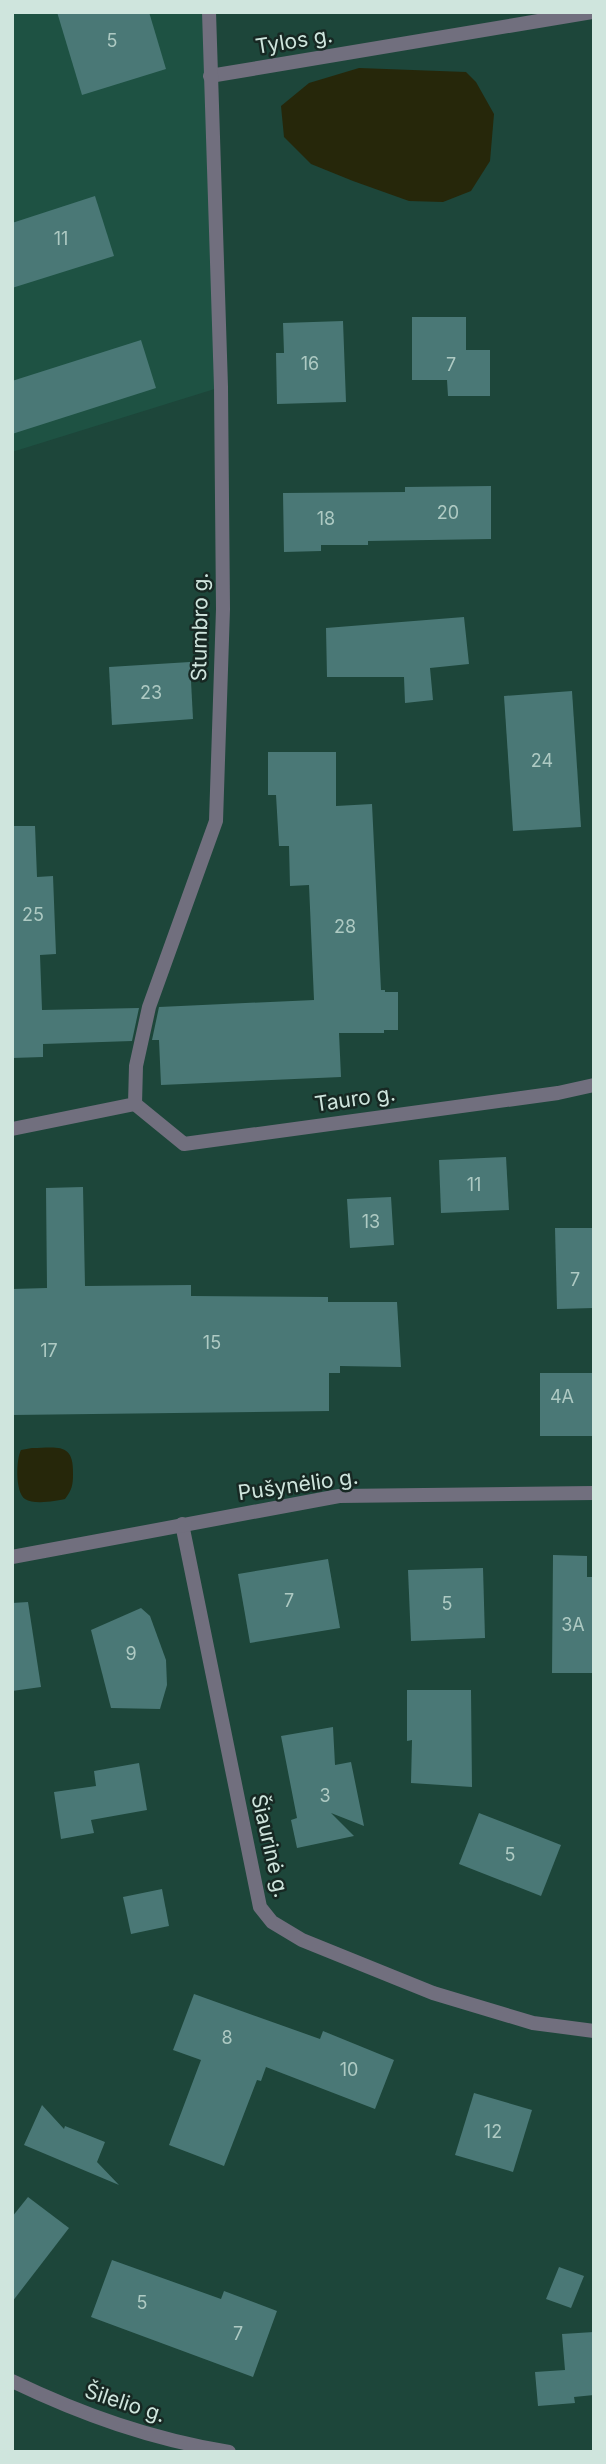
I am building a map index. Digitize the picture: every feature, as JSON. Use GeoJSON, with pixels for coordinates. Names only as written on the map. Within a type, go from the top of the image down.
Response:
{"type":"FeatureCollection","features":[{"type":"Feature","properties":{"kind":"street","name":"Stumbro g."},"geometry":{"type":"LineString","coordinates":[[135,1104],[136,1066],[149,1007],[216,821],[223,595],[221,387],[209,12]]}},
{"type":"Feature","properties":{"kind":"street","name":"Tylos g."},"geometry":{"type":"LineString","coordinates":[[210,76],[592,12]]}},
{"type":"Feature","properties":{"kind":"street","name":"Tauro g."},"geometry":{"type":"LineString","coordinates":[[135,1104],[184,1144],[558,1093],[594,1085]]}},
{"type":"Feature","properties":{"kind":"street"},"geometry":{"type":"LineString","coordinates":[[12,1129],[135,1104]]}},
{"type":"Feature","properties":{"kind":"street","name":"Pušynėlio g."},"geometry":{"type":"LineString","coordinates":[[12,1557],[339,1496],[594,1493]]}},
{"type":"Feature","properties":{"kind":"street","name":"Šiaurinė g."},"geometry":{"type":"LineString","coordinates":[[182,1524],[260,1908],[272,1922],[302,1940],[433,1993],[533,2023],[594,2031]]}},
{"type":"Feature","properties":{"kind":"street","name":"Šilelio g."},"geometry":{"type":"LineString","coordinates":[[12,2381],[112,2424],[185,2445],[229,2452]]}},
{"type":"Feature","properties":{"kind":"shaded area"},"geometry":{"type":"Polygon","coordinates":[[[12,12],[209,12],[221,387],[12,452],[12,12]]]}},
{"type":"Feature","properties":{"kind":"shaded area"},"geometry":{"type":"Polygon","coordinates":[[[359,68],[466,72],[476,82],[494,114],[490,161],[471,191],[443,202],[409,201],[311,164],[284,137],[281,106],[309,83],[359,68]]]}},
{"type":"Feature","properties":{"kind":"shaded area"},"geometry":{"type":"Polygon","coordinates":[[[62,1449],[71,1456],[73,1481],[65,1499],[34,1502],[22,1495],[17,1475],[19,1454],[21,1450],[62,1449]]]}},
{"type":"Feature","properties":{"kind":"building"},"geometry":{"type":"Polygon","coordinates":[[[57,12],[149,12],[166,69],[82,95],[57,12]]]}},
{"type":"Feature","properties":{"kind":"building"},"geometry":{"type":"Polygon","coordinates":[[[95,196],[114,256],[12,288],[12,223],[95,196]]]}},
{"type":"Feature","properties":{"kind":"building"},"geometry":{"type":"Polygon","coordinates":[[[412,317],[466,317],[466,350],[490,350],[490,396],[448,396],[447,380],[412,380],[412,317]]]}},
{"type":"Feature","properties":{"kind":"building"},"geometry":{"type":"Polygon","coordinates":[[[343,321],[346,402],[277,404],[276,353],[284,353],[283,323],[343,321]]]}},
{"type":"Feature","properties":{"kind":"building"},"geometry":{"type":"Polygon","coordinates":[[[141,340],[156,388],[12,434],[12,381],[141,340]]]}},
{"type":"Feature","properties":{"kind":"building"},"geometry":{"type":"Polygon","coordinates":[[[491,486],[491,539],[368,541],[368,545],[321,545],[321,551],[284,552],[283,493],[405,492],[405,487],[491,486]]]}},
{"type":"Feature","properties":{"kind":"building"},"geometry":{"type":"Polygon","coordinates":[[[464,617],[469,664],[430,668],[433,700],[405,703],[404,677],[327,677],[326,628],[464,617]]]}},
{"type":"Feature","properties":{"kind":"building"},"geometry":{"type":"Polygon","coordinates":[[[190,662],[193,719],[112,725],[109,667],[190,662]]]}},
{"type":"Feature","properties":{"kind":"building"},"geometry":{"type":"Polygon","coordinates":[[[572,691],[581,827],[513,831],[504,696],[572,691]]]}},
{"type":"Feature","properties":{"kind":"building"},"geometry":{"type":"Polygon","coordinates":[[[268,752],[336,752],[336,806],[372,804],[381,990],[398,992],[398,1030],[384,1030],[384,1033],[339,1033],[341,1077],[161,1085],[159,1040],[152,1040],[159,1007],[314,1000],[309,885],[290,886],[289,846],[279,846],[276,795],[268,795],[268,752]]]}},
{"type":"Feature","properties":{"kind":"building"},"geometry":{"type":"Polygon","coordinates":[[[12,826],[35,826],[37,877],[53,876],[56,954],[40,955],[42,1010],[139,1008],[132,1041],[43,1044],[43,1057],[12,1058],[12,826]]]}},
{"type":"Feature","properties":{"kind":"building"},"geometry":{"type":"Polygon","coordinates":[[[506,1157],[509,1210],[441,1213],[439,1160],[506,1157]]]}},
{"type":"Feature","properties":{"kind":"building"},"geometry":{"type":"Polygon","coordinates":[[[83,1187],[85,1286],[191,1285],[191,1296],[328,1297],[328,1302],[397,1302],[401,1367],[340,1366],[340,1373],[329,1373],[329,1411],[12,1415],[12,1289],[47,1288],[46,1188],[83,1187]]]}},
{"type":"Feature","properties":{"kind":"building"},"geometry":{"type":"Polygon","coordinates":[[[391,1197],[394,1245],[350,1248],[347,1199],[391,1197]]]}},
{"type":"Feature","properties":{"kind":"building"},"geometry":{"type":"Polygon","coordinates":[[[555,1228],[594,1228],[594,1308],[557,1309],[555,1228]]]}},
{"type":"Feature","properties":{"kind":"building"},"geometry":{"type":"Polygon","coordinates":[[[540,1373],[594,1373],[594,1436],[540,1436],[540,1373]]]}},
{"type":"Feature","properties":{"kind":"building"},"geometry":{"type":"Polygon","coordinates":[[[553,1555],[587,1556],[587,1577],[594,1577],[594,1673],[552,1673],[553,1555]]]}},
{"type":"Feature","properties":{"kind":"building"},"geometry":{"type":"Polygon","coordinates":[[[328,1559],[340,1628],[250,1643],[238,1574],[328,1559]]]}},
{"type":"Feature","properties":{"kind":"building"},"geometry":{"type":"Polygon","coordinates":[[[483,1568],[485,1638],[411,1641],[408,1570],[483,1568]]]}},
{"type":"Feature","properties":{"kind":"building"},"geometry":{"type":"Polygon","coordinates":[[[28,1602],[41,1687],[12,1691],[12,1603],[28,1602]]]}},
{"type":"Feature","properties":{"kind":"building"},"geometry":{"type":"Polygon","coordinates":[[[141,1608],[150,1616],[166,1660],[167,1685],[160,1709],[111,1708],[91,1630],[141,1608]]]}},
{"type":"Feature","properties":{"kind":"building"},"geometry":{"type":"Polygon","coordinates":[[[407,1690],[471,1690],[472,1787],[411,1783],[412,1740],[407,1741],[407,1690]]]}},
{"type":"Feature","properties":{"kind":"building"},"geometry":{"type":"Polygon","coordinates":[[[333,1727],[335,1765],[351,1762],[364,1826],[331,1813],[354,1836],[297,1848],[291,1820],[297,1818],[281,1736],[333,1727]]]}},
{"type":"Feature","properties":{"kind":"building"},"geometry":{"type":"Polygon","coordinates":[[[139,1763],[147,1810],[91,1820],[94,1833],[61,1839],[54,1792],[96,1786],[94,1771],[139,1763]]]}},
{"type":"Feature","properties":{"kind":"building"},"geometry":{"type":"Polygon","coordinates":[[[479,1813],[561,1845],[541,1896],[459,1864],[479,1813]]]}},
{"type":"Feature","properties":{"kind":"building"},"geometry":{"type":"Polygon","coordinates":[[[162,1889],[169,1926],[131,1934],[123,1897],[162,1889]]]}},
{"type":"Feature","properties":{"kind":"building"},"geometry":{"type":"Polygon","coordinates":[[[194,1994],[320,2039],[323,2031],[394,2060],[375,2109],[266,2067],[261,2081],[257,2080],[224,2166],[169,2145],[201,2060],[173,2050],[194,1994]]]}},
{"type":"Feature","properties":{"kind":"building"},"geometry":{"type":"Polygon","coordinates":[[[474,2093],[532,2110],[513,2172],[455,2155],[474,2093]]]}},
{"type":"Feature","properties":{"kind":"building"},"geometry":{"type":"Polygon","coordinates":[[[42,2105],[64,2129],[65,2126],[105,2142],[97,2162],[119,2185],[24,2145],[42,2105]]]}},
{"type":"Feature","properties":{"kind":"building"},"geometry":{"type":"Polygon","coordinates":[[[28,2197],[69,2228],[12,2302],[12,2217],[28,2197]]]}},
{"type":"Feature","properties":{"kind":"building"},"geometry":{"type":"Polygon","coordinates":[[[112,2260],[221,2299],[224,2291],[277,2311],[253,2377],[91,2317],[112,2260]]]}},
{"type":"Feature","properties":{"kind":"building"},"geometry":{"type":"Polygon","coordinates":[[[559,2267],[584,2276],[571,2308],[546,2299],[559,2267]]]}},
{"type":"Feature","properties":{"kind":"building"},"geometry":{"type":"Polygon","coordinates":[[[594,2332],[594,2395],[574,2397],[575,2403],[538,2406],[535,2372],[565,2370],[562,2334],[594,2332]]]}}]}
